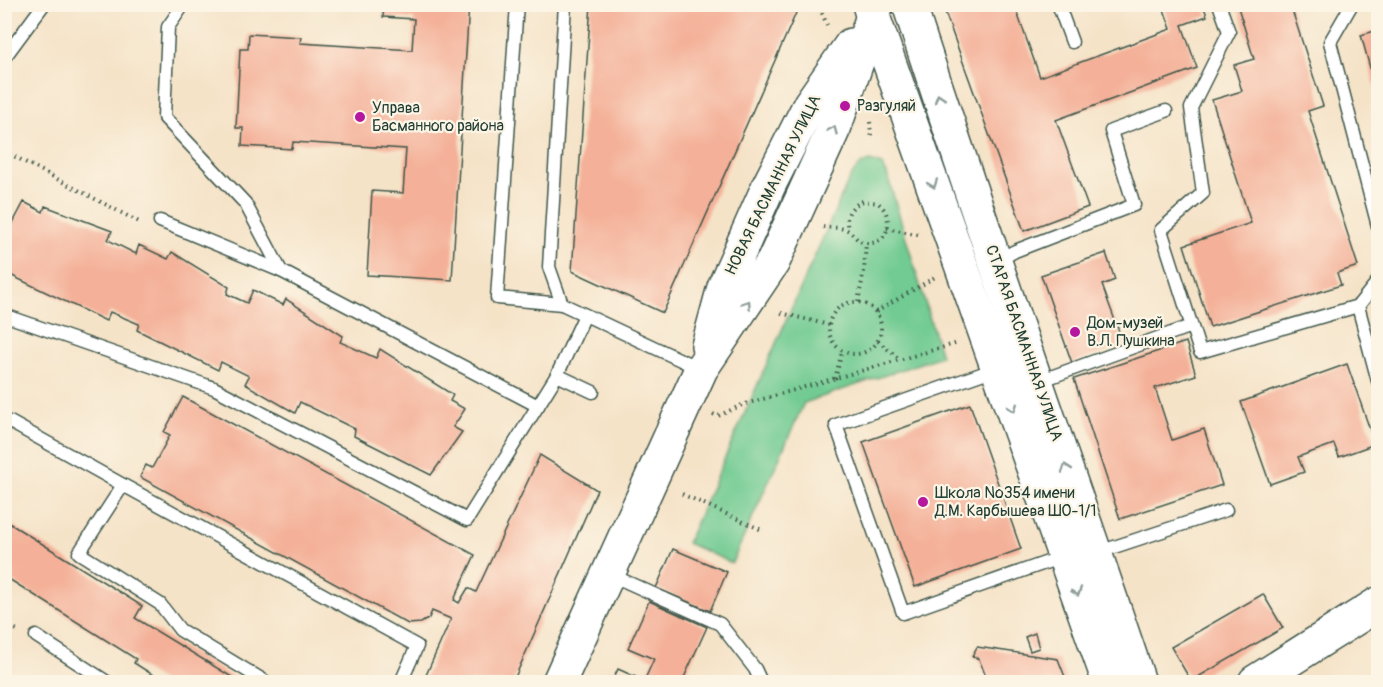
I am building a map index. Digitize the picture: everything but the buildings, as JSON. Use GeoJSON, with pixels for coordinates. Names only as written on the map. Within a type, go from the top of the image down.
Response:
{"type":"FeatureCollection","features":[{"type":"Feature","properties":{"kind":"main road","name":"СТАРАЯ БАСМАННАЯ УЛИЦА"},"geometry":{"type":"LineString","coordinates":[[909,4],[949,129],[1037,382],[1080,555],[1108,682]]}},
{"type":"Feature","properties":{"kind":"main road","name":"СТАРАЯ БАСМАННАЯ УЛИЦА"},"geometry":{"type":"LineString","coordinates":[[873,8],[999,368],[1080,555],[1139,682]]}},
{"type":"Feature","properties":{"kind":"main road","name":"НОВАЯ БАСМАННАЯ УЛИЦА"},"geometry":{"type":"LineString","coordinates":[[559,682],[701,369],[724,287],[770,185],[810,104],[873,8]]}},
{"type":"Feature","properties":{"kind":"main road"},"geometry":{"type":"LineString","coordinates":[[1255,682],[1378,604]]}},
{"type":"Feature","properties":{"kind":"lane"},"geometry":{"type":"LineString","coordinates":[[4,58],[44,4]]}},
{"type":"Feature","properties":{"kind":"lane"},"geometry":{"type":"LineString","coordinates":[[184,4],[168,27],[164,117],[244,202],[281,271]]}},
{"type":"Feature","properties":{"kind":"lane"},"geometry":{"type":"LineString","coordinates":[[517,4],[497,298],[562,303],[701,369]]}},
{"type":"Feature","properties":{"kind":"lane"},"geometry":{"type":"LineString","coordinates":[[562,303],[549,267],[565,4]]}},
{"type":"Feature","properties":{"kind":"lane"},"geometry":{"type":"LineString","coordinates":[[1058,4],[1072,42]]}},
{"type":"Feature","properties":{"kind":"lane"},"geometry":{"type":"LineString","coordinates":[[1219,4],[1229,32],[1191,108],[1203,194],[1161,230],[1200,352],[1358,306],[1378,281]]}},
{"type":"Feature","properties":{"kind":"lane"},"geometry":{"type":"LineString","coordinates":[[1352,4],[1330,42],[1378,226]]}},
{"type":"Feature","properties":{"kind":"lane"},"geometry":{"type":"LineString","coordinates":[[996,261],[1015,251],[1134,205],[1111,131],[1166,111]]}},
{"type":"Feature","properties":{"kind":"lane"},"geometry":{"type":"LineString","coordinates":[[160,221],[281,271],[538,406]]}},
{"type":"Feature","properties":{"kind":"lane"},"geometry":{"type":"LineString","coordinates":[[1358,306],[1378,381]]}},
{"type":"Feature","properties":{"kind":"lane"},"geometry":{"type":"LineString","coordinates":[[4,315],[214,388],[467,520],[556,375],[585,315]]}},
{"type":"Feature","properties":{"kind":"lane"},"geometry":{"type":"LineString","coordinates":[[1037,382],[1191,326]]}},
{"type":"Feature","properties":{"kind":"lane"},"geometry":{"type":"LineString","coordinates":[[999,368],[836,425],[903,614],[1080,555],[1226,510]]}},
{"type":"Feature","properties":{"kind":"lane"},"geometry":{"type":"LineString","coordinates":[[556,375],[593,392]]}},
{"type":"Feature","properties":{"kind":"lane"},"geometry":{"type":"LineString","coordinates":[[10,422],[417,646],[401,682]]}},
{"type":"Feature","properties":{"kind":"lane"},"geometry":{"type":"LineString","coordinates":[[123,484],[80,554],[160,604],[180,630],[266,682]]}},
{"type":"Feature","properties":{"kind":"lane"},"geometry":{"type":"LineString","coordinates":[[608,573],[720,624],[755,669],[761,682]]}},
{"type":"Feature","properties":{"kind":"lane"},"geometry":{"type":"LineString","coordinates":[[36,636],[107,682]]}},
{"type":"Feature","properties":{"kind":"path"},"geometry":{"type":"LineString","coordinates":[[822,13],[830,32]]}},
{"type":"Feature","properties":{"kind":"path"},"geometry":{"type":"LineString","coordinates":[[869,120],[871,136]]}},
{"type":"Feature","properties":{"kind":"path"},"geometry":{"type":"LineString","coordinates":[[4,151],[153,229],[160,221]]}},
{"type":"Feature","properties":{"kind":"path"},"geometry":{"type":"LineString","coordinates":[[863,201],[878,202],[887,213],[889,221],[887,228],[879,239],[866,243],[853,237],[848,230],[847,215],[850,209],[863,201]]}},
{"type":"Feature","properties":{"kind":"path"},"geometry":{"type":"LineString","coordinates":[[819,227],[848,230]]}},
{"type":"Feature","properties":{"kind":"path"},"geometry":{"type":"LineString","coordinates":[[887,228],[924,236]]}},
{"type":"Feature","properties":{"kind":"path"},"geometry":{"type":"LineString","coordinates":[[858,302],[866,243]]}},
{"type":"Feature","properties":{"kind":"path"},"geometry":{"type":"LineString","coordinates":[[876,312],[938,276]]}},
{"type":"Feature","properties":{"kind":"path"},"geometry":{"type":"LineString","coordinates":[[858,302],[868,305],[876,312],[881,321],[882,332],[872,350],[852,355],[842,352],[834,345],[829,336],[829,325],[832,315],[839,307],[858,302]]}},
{"type":"Feature","properties":{"kind":"path"},"geometry":{"type":"LineString","coordinates":[[781,313],[829,325]]}},
{"type":"Feature","properties":{"kind":"path"},"geometry":{"type":"LineString","coordinates":[[878,342],[901,360]]}},
{"type":"Feature","properties":{"kind":"path"},"geometry":{"type":"LineString","coordinates":[[718,416],[742,405],[961,342]]}},
{"type":"Feature","properties":{"kind":"path"},"geometry":{"type":"LineString","coordinates":[[835,379],[842,352]]}},
{"type":"Feature","properties":{"kind":"path"},"geometry":{"type":"LineString","coordinates":[[682,494],[762,530]]}},
{"type":"Feature","properties":{"kind":"green space"},"geometry":{"type":"Polygon","coordinates":[[[870,161],[882,165],[887,174],[941,356],[804,403],[732,563],[687,543],[846,186],[858,167],[870,161]]]}},
{"type":"Feature","properties":{"kind":"place","name":"Разгуляй"},"geometry":{"type":"Point","coordinates":[845,106]}},
{"type":"Feature","properties":{"kind":"place","name":"Управа Басманного района"},"geometry":{"type":"Point","coordinates":[360,117]}},
{"type":"Feature","properties":{"kind":"place","name":"Дом-музей В.Л. Пушкина"},"geometry":{"type":"Point","coordinates":[1075,332]}},
{"type":"Feature","properties":{"kind":"place","name":"Школа №354 имени Д.М. Карбышева ШО-1/1"},"geometry":{"type":"Point","coordinates":[923,502]}}]}
